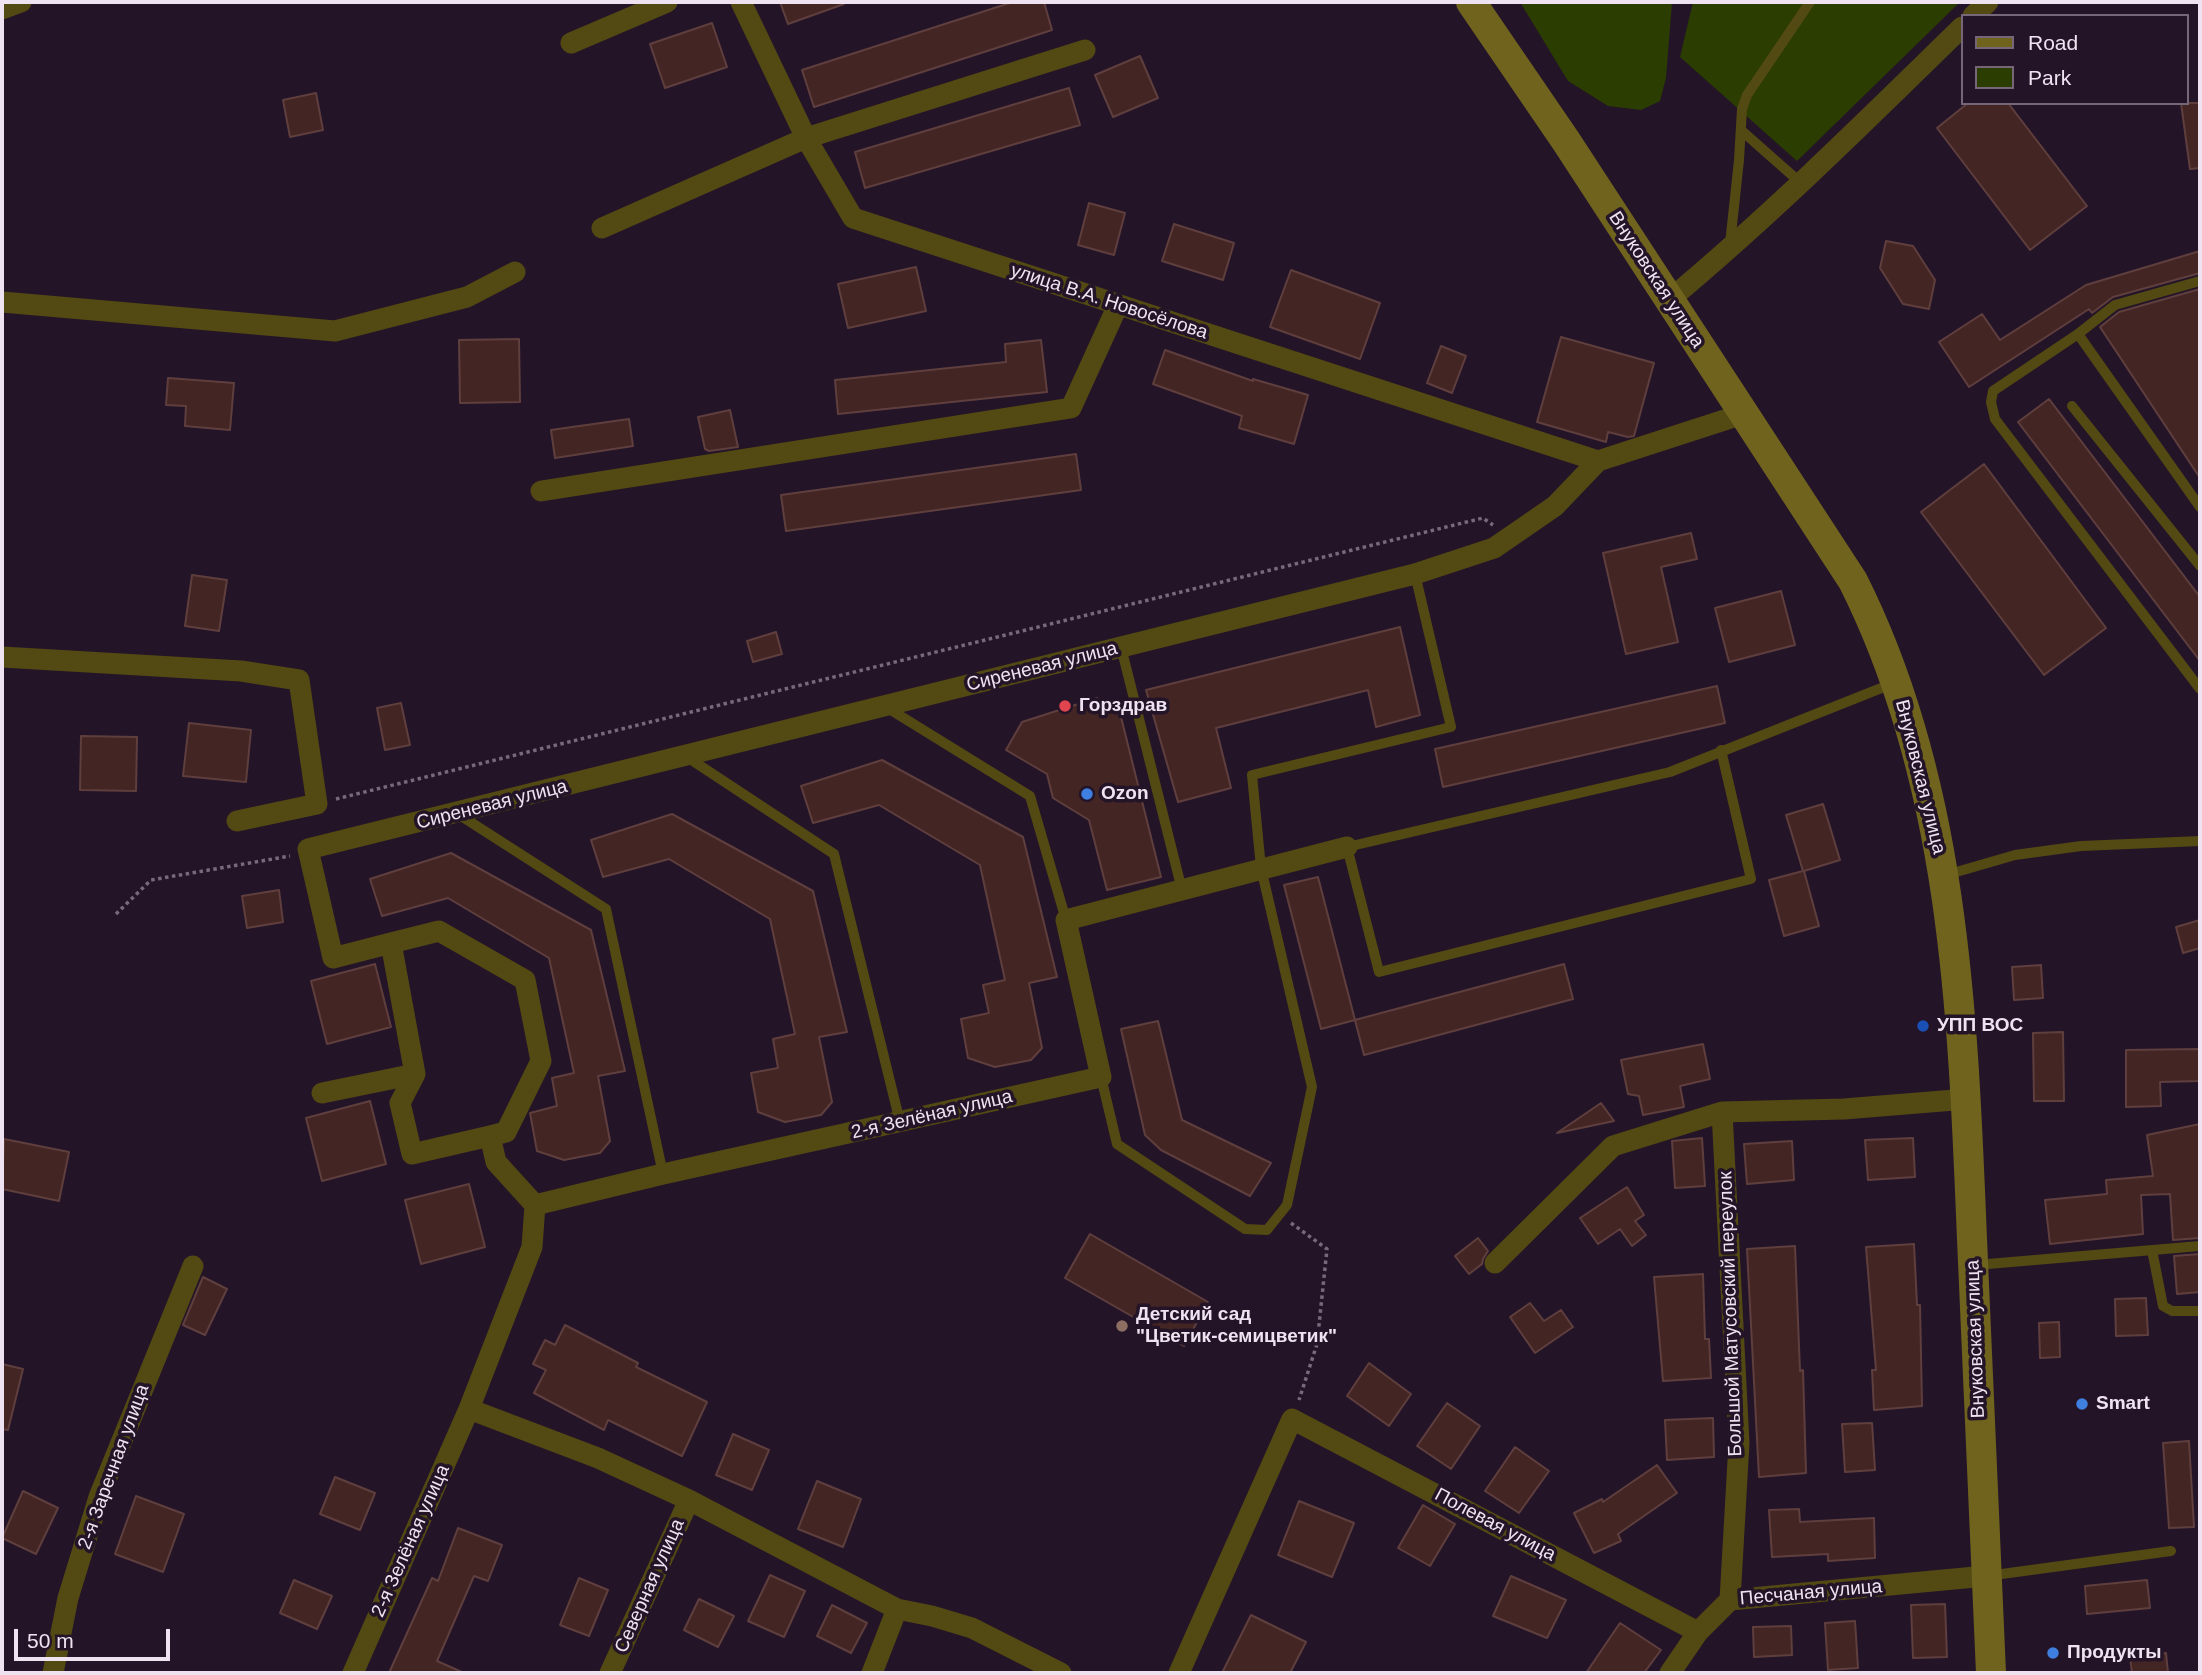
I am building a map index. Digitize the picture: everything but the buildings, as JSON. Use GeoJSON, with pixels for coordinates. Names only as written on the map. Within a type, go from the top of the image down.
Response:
{"type":"FeatureCollection","features":[{"type":"Feature","properties":{"kind":"main road","name":"Внуковская улица"},"geometry":{"type":"LineString","coordinates":[[1471,2],[1853,581],[1874,623],[1896,682],[1920,766],[1944,876],[1958,975],[1966,1099],[1991,1673]]}},
{"type":"Feature","properties":{"kind":"street"},"geometry":{"type":"LineString","coordinates":[[2,9],[21,2]]}},
{"type":"Feature","properties":{"kind":"street"},"geometry":{"type":"LineString","coordinates":[[571,43],[667,2]]}},
{"type":"Feature","properties":{"kind":"street","name":"улица В.А. Новосёлова"},"geometry":{"type":"LineString","coordinates":[[741,2],[806,138],[853,218],[1598,461]]}},
{"type":"Feature","properties":{"kind":"street"},"geometry":{"type":"LineString","coordinates":[[1975,14],[1988,2]]}},
{"type":"Feature","properties":{"kind":"street"},"geometry":{"type":"LineString","coordinates":[[1669,300],[1802,184],[1960,29]]}},
{"type":"Feature","properties":{"kind":"street"},"geometry":{"type":"LineString","coordinates":[[602,228],[806,138],[1085,50]]}},
{"type":"Feature","properties":{"kind":"street"},"geometry":{"type":"LineString","coordinates":[[2,302],[335,331],[467,297],[515,272]]}},
{"type":"Feature","properties":{"kind":"street"},"geometry":{"type":"LineString","coordinates":[[541,491],[1071,408],[1118,305]]}},
{"type":"Feature","properties":{"kind":"street","name":"Сиреневая улица"},"geometry":{"type":"LineString","coordinates":[[309,851],[1415,574],[1494,548],[1555,506],[1598,461],[1743,414]]}},
{"type":"Feature","properties":{"kind":"street"},"geometry":{"type":"LineString","coordinates":[[2,657],[241,671],[299,680],[317,804],[237,821]]}},
{"type":"Feature","properties":{"kind":"street"},"geometry":{"type":"LineString","coordinates":[[1101,1077],[1066,920],[1347,847]]}},
{"type":"Feature","properties":{"kind":"street"},"geometry":{"type":"LineString","coordinates":[[309,851],[333,958],[391,943],[439,931],[524,980],[541,1061],[506,1132],[412,1154],[400,1103],[415,1073],[391,943]]}},
{"type":"Feature","properties":{"kind":"street"},"geometry":{"type":"LineString","coordinates":[[323,1093],[415,1073]]}},
{"type":"Feature","properties":{"kind":"street","name":"2-я Зелёная улица"},"geometry":{"type":"LineString","coordinates":[[353,1673],[470,1409],[532,1247],[535,1205],[1101,1077]]}},
{"type":"Feature","properties":{"kind":"street"},"geometry":{"type":"LineString","coordinates":[[1494,1263],[1613,1146],[1722,1112],[1844,1109],[1966,1099]]}},
{"type":"Feature","properties":{"kind":"street","name":"Большой Матусовский переулок"},"geometry":{"type":"LineString","coordinates":[[1722,1112],[1739,1443],[1730,1600]]}},
{"type":"Feature","properties":{"kind":"street"},"geometry":{"type":"LineString","coordinates":[[490,1136],[496,1162],[535,1205]]}},
{"type":"Feature","properties":{"kind":"street","name":"2-я Заречная улица"},"geometry":{"type":"LineString","coordinates":[[53,1673],[68,1598],[99,1497],[193,1266]]}},
{"type":"Feature","properties":{"kind":"street"},"geometry":{"type":"LineString","coordinates":[[470,1409],[598,1458],[689,1500],[897,1609],[972,1628],[1061,1673]]}},
{"type":"Feature","properties":{"kind":"street"},"geometry":{"type":"LineString","coordinates":[[1179,1673],[1293,1419]]}},
{"type":"Feature","properties":{"kind":"street","name":"Полевая улица"},"geometry":{"type":"LineString","coordinates":[[1293,1419],[1698,1632]]}},
{"type":"Feature","properties":{"kind":"street","name":"Северная улица"},"geometry":{"type":"LineString","coordinates":[[610,1673],[689,1500]]}},
{"type":"Feature","properties":{"kind":"street","name":"Песчаная улица"},"geometry":{"type":"LineString","coordinates":[[1670,1673],[1698,1632],[1730,1600],[1986,1576]]}},
{"type":"Feature","properties":{"kind":"street"},"geometry":{"type":"LineString","coordinates":[[872,1673],[897,1609]]}},
{"type":"Feature","properties":{"kind":"lane"},"geometry":{"type":"LineString","coordinates":[[1729,250],[1742,109],[1747,95],[1810,2]]}},
{"type":"Feature","properties":{"kind":"lane"},"geometry":{"type":"LineString","coordinates":[[1742,131],[1802,184]]}},
{"type":"Feature","properties":{"kind":"lane"},"geometry":{"type":"LineString","coordinates":[[2200,281],[2115,305],[2078,334],[1993,391],[1990,402],[1995,419],[2200,689]]}},
{"type":"Feature","properties":{"kind":"lane"},"geometry":{"type":"LineString","coordinates":[[2078,334],[2200,508]]}},
{"type":"Feature","properties":{"kind":"lane"},"geometry":{"type":"LineString","coordinates":[[2072,406],[2200,566]]}},
{"type":"Feature","properties":{"kind":"lane"},"geometry":{"type":"LineString","coordinates":[[1101,1077],[1117,1144],[1245,1229],[1267,1230],[1280,1215],[1287,1205],[1312,1087],[1261,868],[1252,775],[1451,727],[1415,574]]}},
{"type":"Feature","properties":{"kind":"lane"},"geometry":{"type":"LineString","coordinates":[[1121,647],[1182,890]]}},
{"type":"Feature","properties":{"kind":"lane"},"geometry":{"type":"LineString","coordinates":[[1721,750],[1751,879],[1379,972],[1347,847],[1670,772],[1721,750],[1896,682]]}},
{"type":"Feature","properties":{"kind":"lane"},"geometry":{"type":"LineString","coordinates":[[885,706],[1030,796],[1066,920]]}},
{"type":"Feature","properties":{"kind":"lane"},"geometry":{"type":"LineString","coordinates":[[687,756],[834,854],[900,1122]]}},
{"type":"Feature","properties":{"kind":"lane"},"geometry":{"type":"LineString","coordinates":[[458,814],[606,909],[663,1174]]}},
{"type":"Feature","properties":{"kind":"lane"},"geometry":{"type":"LineString","coordinates":[[1944,876],[2015,855],[2081,846],[2200,842]]}},
{"type":"Feature","properties":{"kind":"lane"},"geometry":{"type":"LineString","coordinates":[[1973,1266],[2200,1246]]}},
{"type":"Feature","properties":{"kind":"lane"},"geometry":{"type":"LineString","coordinates":[[2152,1250],[2163,1306],[2172,1311],[2200,1311]]}},
{"type":"Feature","properties":{"kind":"lane"},"geometry":{"type":"LineString","coordinates":[[1986,1576],[2171,1551]]}},
{"type":"Feature","properties":{"kind":"path"},"geometry":{"type":"LineString","coordinates":[[317,804],[1483,518],[1510,537]]}},
{"type":"Feature","properties":{"kind":"path"},"geometry":{"type":"LineString","coordinates":[[116,914],[151,880],[309,851]]}},
{"type":"Feature","properties":{"kind":"path"},"geometry":{"type":"LineString","coordinates":[[1280,1215],[1327,1249],[1317,1344],[1293,1419]]}},
{"type":"Feature","properties":{"kind":"green space"},"geometry":{"type":"Polygon","coordinates":[[[1520,2],[1672,2],[1666,78],[1660,101],[1641,110],[1608,106],[1568,81],[1520,2]]]}},
{"type":"Feature","properties":{"kind":"green space"},"geometry":{"type":"Polygon","coordinates":[[[1693,2],[1960,2],[1797,161],[1680,57],[1693,2]]]}},
{"type":"Feature","properties":{"kind":"place","name":"Горздрав"},"geometry":{"type":"Point","coordinates":[1065,706]}},
{"type":"Feature","properties":{"kind":"place","name":"Ozon"},"geometry":{"type":"Point","coordinates":[1087,794]}},
{"type":"Feature","properties":{"kind":"place","name":"УПП ВОС"},"geometry":{"type":"Point","coordinates":[1923,1026]}},
{"type":"Feature","properties":{"kind":"place","name":"Детский сад \"Цветик-семицветик\""},"geometry":{"type":"Point","coordinates":[1122,1326]}},
{"type":"Feature","properties":{"kind":"place","name":"Smart"},"geometry":{"type":"Point","coordinates":[2082,1404]}},
{"type":"Feature","properties":{"kind":"place","name":"Продукты"},"geometry":{"type":"Point","coordinates":[2053,1653]}}]}
